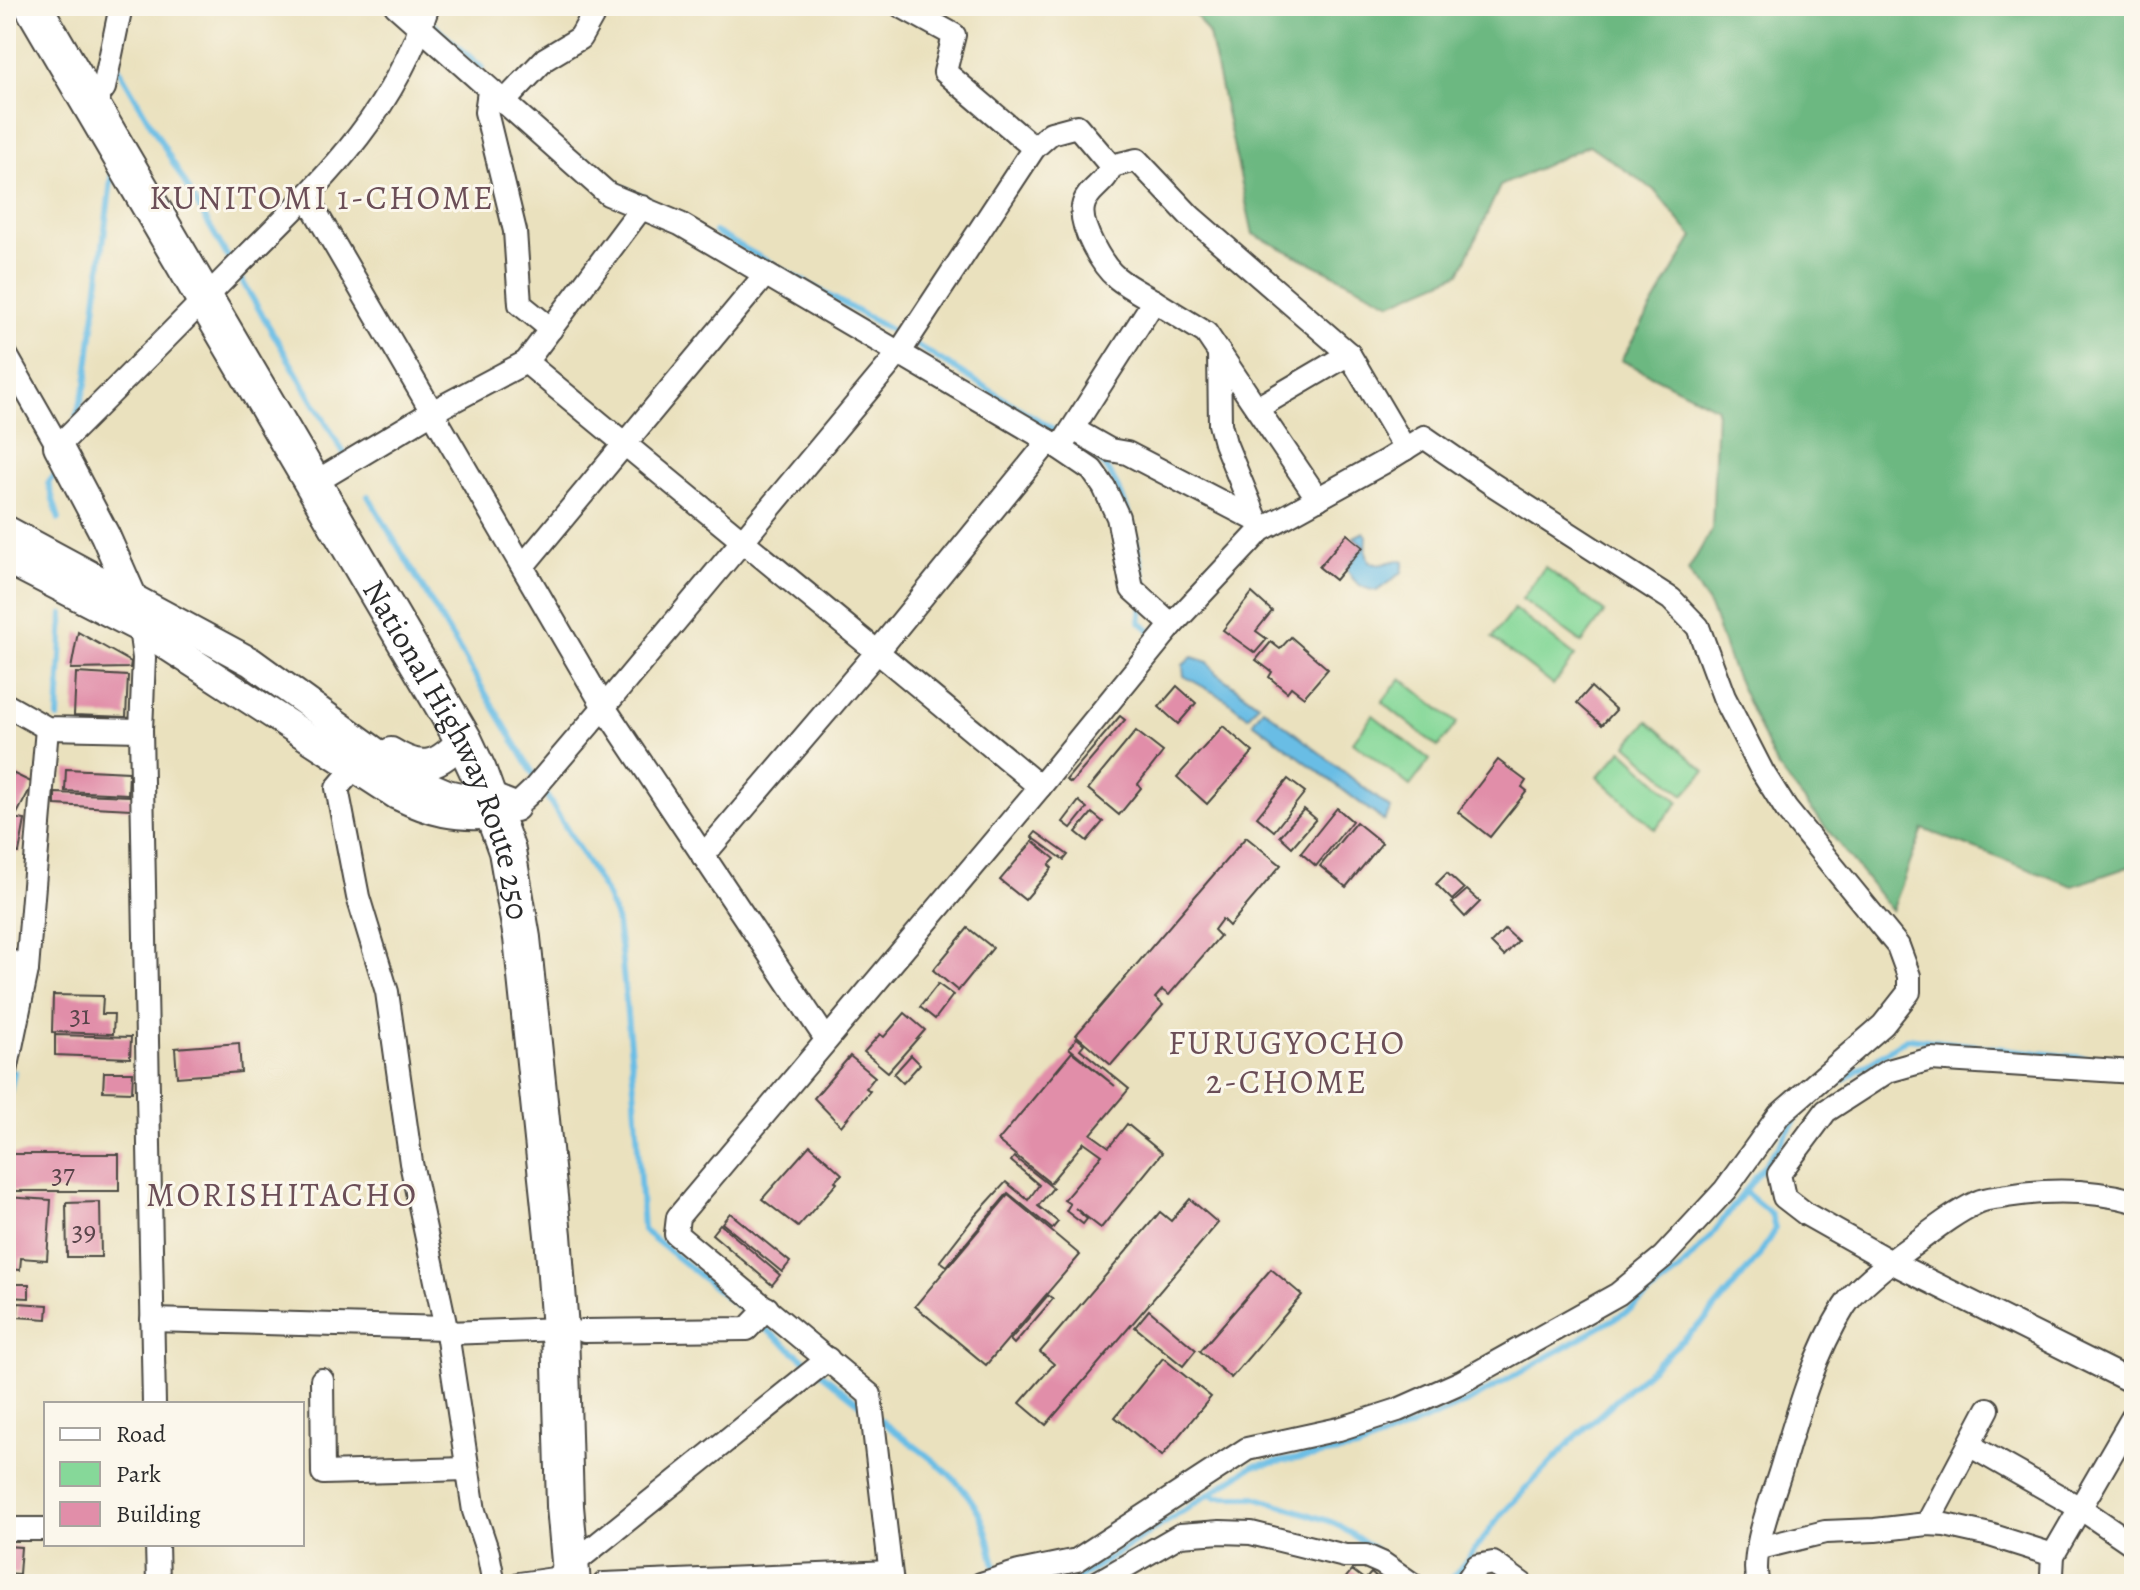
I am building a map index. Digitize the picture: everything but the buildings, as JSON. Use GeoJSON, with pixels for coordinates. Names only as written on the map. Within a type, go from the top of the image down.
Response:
{"type":"FeatureCollection","features":[{"type":"Feature","properties":{"kind":"highway","name":"National Highway Route 250"},"geometry":{"type":"LineString","coordinates":[[33,6],[98,97],[497,764],[498,806],[522,938],[553,1235],[572,1330],[565,1506],[571,1574]]}},
{"type":"Feature","properties":{"kind":"highway","name":"National Highway Route 250"},"geometry":{"type":"LineString","coordinates":[[56,6],[98,97]]}},
{"type":"Feature","properties":{"kind":"highway","name":"National Highway Route 250"},"geometry":{"type":"LineString","coordinates":[[324,478],[498,806]]}},
{"type":"Feature","properties":{"kind":"street"},"geometry":{"type":"LineString","coordinates":[[98,97],[121,6]]}},
{"type":"Feature","properties":{"kind":"street"},"geometry":{"type":"LineString","coordinates":[[396,6],[424,17],[608,194],[680,224],[765,275],[905,345],[1063,439],[1104,487],[1118,517],[1132,589],[1172,625]]}},
{"type":"Feature","properties":{"kind":"street"},"geometry":{"type":"LineString","coordinates":[[551,329],[520,304],[515,231],[486,112],[545,59],[580,38],[598,6]]}},
{"type":"Feature","properties":{"kind":"street"},"geometry":{"type":"LineString","coordinates":[[901,6],[954,35],[945,72],[1034,148]]}},
{"type":"Feature","properties":{"kind":"street"},"geometry":{"type":"LineString","coordinates":[[58,446],[351,149],[389,94],[424,17]]}},
{"type":"Feature","properties":{"kind":"street"},"geometry":{"type":"LineString","coordinates":[[6,559],[140,628],[397,795],[456,816],[498,806],[533,790],[905,345],[1034,148],[1051,133],[1077,126],[1111,166]]}},
{"type":"Feature","properties":{"kind":"street"},"geometry":{"type":"LineString","coordinates":[[1111,166],[1137,160],[1190,216],[1349,354],[1405,449]]}},
{"type":"Feature","properties":{"kind":"street"},"geometry":{"type":"LineString","coordinates":[[1111,166],[1109,174],[1089,193],[1083,206],[1087,234],[1116,277],[1206,333],[1318,499]]}},
{"type":"Feature","properties":{"kind":"street"},"geometry":{"type":"LineString","coordinates":[[307,197],[604,707],[826,1039]]}},
{"type":"Feature","properties":{"kind":"street"},"geometry":{"type":"LineString","coordinates":[[324,478],[434,411],[526,362],[642,207]]}},
{"type":"Feature","properties":{"kind":"street"},"geometry":{"type":"LineString","coordinates":[[523,566],[626,446],[765,275]]}},
{"type":"Feature","properties":{"kind":"street"},"geometry":{"type":"LineString","coordinates":[[703,856],[1063,439],[1154,301]]}},
{"type":"Feature","properties":{"kind":"street"},"geometry":{"type":"LineString","coordinates":[[1219,352],[1222,434],[1258,525]]}},
{"type":"Feature","properties":{"kind":"street"},"geometry":{"type":"LineString","coordinates":[[1257,408],[1349,354]]}},
{"type":"Feature","properties":{"kind":"street"},"geometry":{"type":"LineString","coordinates":[[6,355],[105,535],[133,598],[140,628],[144,658],[141,730],[154,1402]]}},
{"type":"Feature","properties":{"kind":"street"},"geometry":{"type":"LineString","coordinates":[[526,362],[1040,787]]}},
{"type":"Feature","properties":{"kind":"street"},"geometry":{"type":"LineString","coordinates":[[604,1584],[891,1578],[870,1395],[820,1366],[760,1317],[676,1234],[678,1217],[1258,525],[1318,499],[1424,437],[1671,599],[1698,627],[1724,697],[1762,771],[1786,809],[1898,946],[1909,976],[1909,992],[1794,1122],[1663,1257],[1618,1294],[1461,1382],[1398,1410],[1339,1429],[1247,1449],[1084,1573],[1019,1572],[981,1584]]}},
{"type":"Feature","properties":{"kind":"street"},"geometry":{"type":"LineString","coordinates":[[1063,439],[1127,453],[1258,525]]}},
{"type":"Feature","properties":{"kind":"street"},"geometry":{"type":"LineString","coordinates":[[6,530],[251,662],[414,780],[430,788],[498,806]]}},
{"type":"Feature","properties":{"kind":"street"},"geometry":{"type":"LineString","coordinates":[[6,705],[47,728],[141,730]]}},
{"type":"Feature","properties":{"kind":"street"},"geometry":{"type":"LineString","coordinates":[[6,1071],[27,970],[47,728]]}},
{"type":"Feature","properties":{"kind":"street"},"geometry":{"type":"LineString","coordinates":[[347,731],[364,736],[406,762],[422,766],[448,755],[463,739]]}},
{"type":"Feature","properties":{"kind":"street"},"geometry":{"type":"LineString","coordinates":[[354,768],[337,788],[358,897],[387,992],[411,1163],[446,1330],[474,1511],[488,1553],[494,1584]]}},
{"type":"Feature","properties":{"kind":"street"},"geometry":{"type":"LineString","coordinates":[[6,959],[27,970]]}},
{"type":"Feature","properties":{"kind":"street"},"geometry":{"type":"LineString","coordinates":[[1794,1122],[1826,1111],[1888,1071],[1931,1059],[2134,1072]]}},
{"type":"Feature","properties":{"kind":"street"},"geometry":{"type":"LineString","coordinates":[[1794,1122],[1779,1174],[1784,1197],[1806,1214],[1891,1262],[2134,1383]]}},
{"type":"Feature","properties":{"kind":"street"},"geometry":{"type":"LineString","coordinates":[[1758,1584],[1755,1574],[1760,1548],[1791,1436],[1822,1347],[1846,1304],[1891,1262],[1947,1220],[1980,1201],[2065,1191],[2113,1195],[2134,1201]]}},
{"type":"Feature","properties":{"kind":"street"},"geometry":{"type":"LineString","coordinates":[[152,1320],[446,1330],[572,1330],[747,1329],[760,1317]]}},
{"type":"Feature","properties":{"kind":"street"},"geometry":{"type":"LineString","coordinates":[[519,1584],[571,1574],[820,1366]]}},
{"type":"Feature","properties":{"kind":"street"},"geometry":{"type":"LineString","coordinates":[[322,1380],[323,1473],[467,1469]]}},
{"type":"Feature","properties":{"kind":"street"},"geometry":{"type":"LineString","coordinates":[[1927,1524],[1988,1409]]}},
{"type":"Feature","properties":{"kind":"street"},"geometry":{"type":"LineString","coordinates":[[1760,1548],[1825,1532],[1927,1524],[1990,1535],[2052,1564],[2080,1508],[2134,1415]]}},
{"type":"Feature","properties":{"kind":"street"},"geometry":{"type":"LineString","coordinates":[[1969,1445],[2080,1508],[2134,1545]]}},
{"type":"Feature","properties":{"kind":"street"},"geometry":{"type":"LineString","coordinates":[[6,1529],[44,1529]]}},
{"type":"Feature","properties":{"kind":"street"},"geometry":{"type":"LineString","coordinates":[[1095,1584],[1180,1535],[1220,1532],[1251,1533],[1345,1556],[1366,1556],[1412,1584]]}},
{"type":"Feature","properties":{"kind":"street"},"geometry":{"type":"LineString","coordinates":[[157,1546],[158,1584]]}},
{"type":"Feature","properties":{"kind":"street"},"geometry":{"type":"LineString","coordinates":[[1465,1584],[1477,1566],[1493,1563],[1522,1584]]}},
{"type":"Feature","properties":{"kind":"green space"},"geometry":{"type":"Polygon","coordinates":[[[1190,6],[2134,6],[2134,865],[2073,886],[1923,829],[1892,911],[1776,765],[1731,666],[1711,609],[1688,571],[1712,529],[1717,408],[1621,360],[1693,237],[1654,190],[1589,145],[1500,186],[1460,273],[1391,303],[1253,234],[1209,35],[1190,6]]]}},
{"type":"Feature","properties":{"kind":"green space"},"geometry":{"type":"Polygon","coordinates":[[[1545,567],[1605,612],[1582,643],[1522,599],[1545,567]]]}},
{"type":"Feature","properties":{"kind":"green space"},"geometry":{"type":"Polygon","coordinates":[[[1514,609],[1575,656],[1553,685],[1492,638],[1514,609]]]}},
{"type":"Feature","properties":{"kind":"green space"},"geometry":{"type":"Polygon","coordinates":[[[1401,678],[1457,723],[1438,747],[1382,702],[1401,678]]]}},
{"type":"Feature","properties":{"kind":"green space"},"geometry":{"type":"Polygon","coordinates":[[[1373,715],[1430,760],[1410,786],[1353,742],[1373,715]]]}},
{"type":"Feature","properties":{"kind":"green space"},"geometry":{"type":"Polygon","coordinates":[[[1648,721],[1705,771],[1684,795],[1627,745],[1648,721]]]}},
{"type":"Feature","properties":{"kind":"green space"},"geometry":{"type":"Polygon","coordinates":[[[1622,750],[1679,802],[1655,829],[1598,777],[1622,750]]]}},
{"type":"Feature","properties":{"kind":"water"},"geometry":{"type":"Polygon","coordinates":[[[1364,532],[1369,562],[1404,561],[1402,572],[1377,591],[1358,584],[1347,568],[1364,547],[1354,537],[1364,532]]]}},
{"type":"Feature","properties":{"kind":"water"},"geometry":{"type":"Polygon","coordinates":[[[1192,657],[1208,662],[1216,673],[1258,704],[1248,717],[1227,700],[1184,676],[1183,665],[1192,657]]]}},
{"type":"Feature","properties":{"kind":"water"},"geometry":{"type":"Polygon","coordinates":[[[1263,708],[1391,809],[1384,821],[1253,722],[1263,708]]]}},
{"type":"Feature","properties":{"kind":"waterway"},"geometry":{"type":"LineString","coordinates":[[428,19],[482,68]]}},
{"type":"Feature","properties":{"kind":"waterway"},"geometry":{"type":"LineString","coordinates":[[116,64],[230,261]]}},
{"type":"Feature","properties":{"kind":"waterway"},"geometry":{"type":"LineString","coordinates":[[583,158],[619,186],[648,199]]}},
{"type":"Feature","properties":{"kind":"waterway"},"geometry":{"type":"LineString","coordinates":[[76,417],[86,384],[112,172]]}},
{"type":"Feature","properties":{"kind":"waterway"},"geometry":{"type":"LineString","coordinates":[[715,232],[905,338],[1061,434]]}},
{"type":"Feature","properties":{"kind":"waterway"},"geometry":{"type":"LineString","coordinates":[[241,279],[345,455]]}},
{"type":"Feature","properties":{"kind":"waterway"},"geometry":{"type":"LineString","coordinates":[[1071,440],[1102,463],[1121,494],[1135,538],[1144,592]]}},
{"type":"Feature","properties":{"kind":"waterway"},"geometry":{"type":"LineString","coordinates":[[59,469],[48,483],[59,519]]}},
{"type":"Feature","properties":{"kind":"waterway"},"geometry":{"type":"LineString","coordinates":[[368,496],[534,775]]}},
{"type":"Feature","properties":{"kind":"waterway"},"geometry":{"type":"LineString","coordinates":[[1142,607],[1140,622],[1151,631]]}},
{"type":"Feature","properties":{"kind":"waterway"},"geometry":{"type":"LineString","coordinates":[[58,718],[63,614]]}},
{"type":"Feature","properties":{"kind":"waterway"},"geometry":{"type":"LineString","coordinates":[[546,795],[605,892],[616,918],[635,1098],[643,1230],[812,1366]]}},
{"type":"Feature","properties":{"kind":"waterway"},"geometry":{"type":"LineString","coordinates":[[1813,1099],[1908,1038],[2091,1059]]}},
{"type":"Feature","properties":{"kind":"waterway"},"geometry":{"type":"LineString","coordinates":[[6,1110],[14,1072]]}},
{"type":"Feature","properties":{"kind":"waterway"},"geometry":{"type":"LineString","coordinates":[[1062,1584],[1076,1580],[1253,1466],[1357,1449],[1470,1401],[1628,1311],[1678,1272],[1712,1235],[1778,1147],[1804,1106]]}},
{"type":"Feature","properties":{"kind":"waterway"},"geometry":{"type":"LineString","coordinates":[[1448,1584],[1503,1513],[1573,1439],[1707,1318],[1758,1257],[1775,1229],[1771,1214],[1744,1191]]}},
{"type":"Feature","properties":{"kind":"waterway"},"geometry":{"type":"LineString","coordinates":[[821,1373],[865,1408]]}},
{"type":"Feature","properties":{"kind":"waterway"},"geometry":{"type":"LineString","coordinates":[[880,1420],[939,1465],[965,1492],[984,1524],[995,1566]]}},
{"type":"Feature","properties":{"kind":"waterway"},"geometry":{"type":"LineString","coordinates":[[1211,1493],[1216,1497],[1255,1497],[1335,1523],[1374,1549]]}},
{"type":"Feature","properties":{"kind":"district","name":"KUNITOMI 1-CHOME"},"geometry":{"type":"Point","coordinates":[322,197]}},
{"type":"Feature","properties":{"kind":"district","name":"FURUGYOCHO 2-CHOME"},"geometry":{"type":"Point","coordinates":[1287,1062]}},
{"type":"Feature","properties":{"kind":"district","name":"MORISHITACHO"},"geometry":{"type":"Point","coordinates":[282,1194]}}]}
